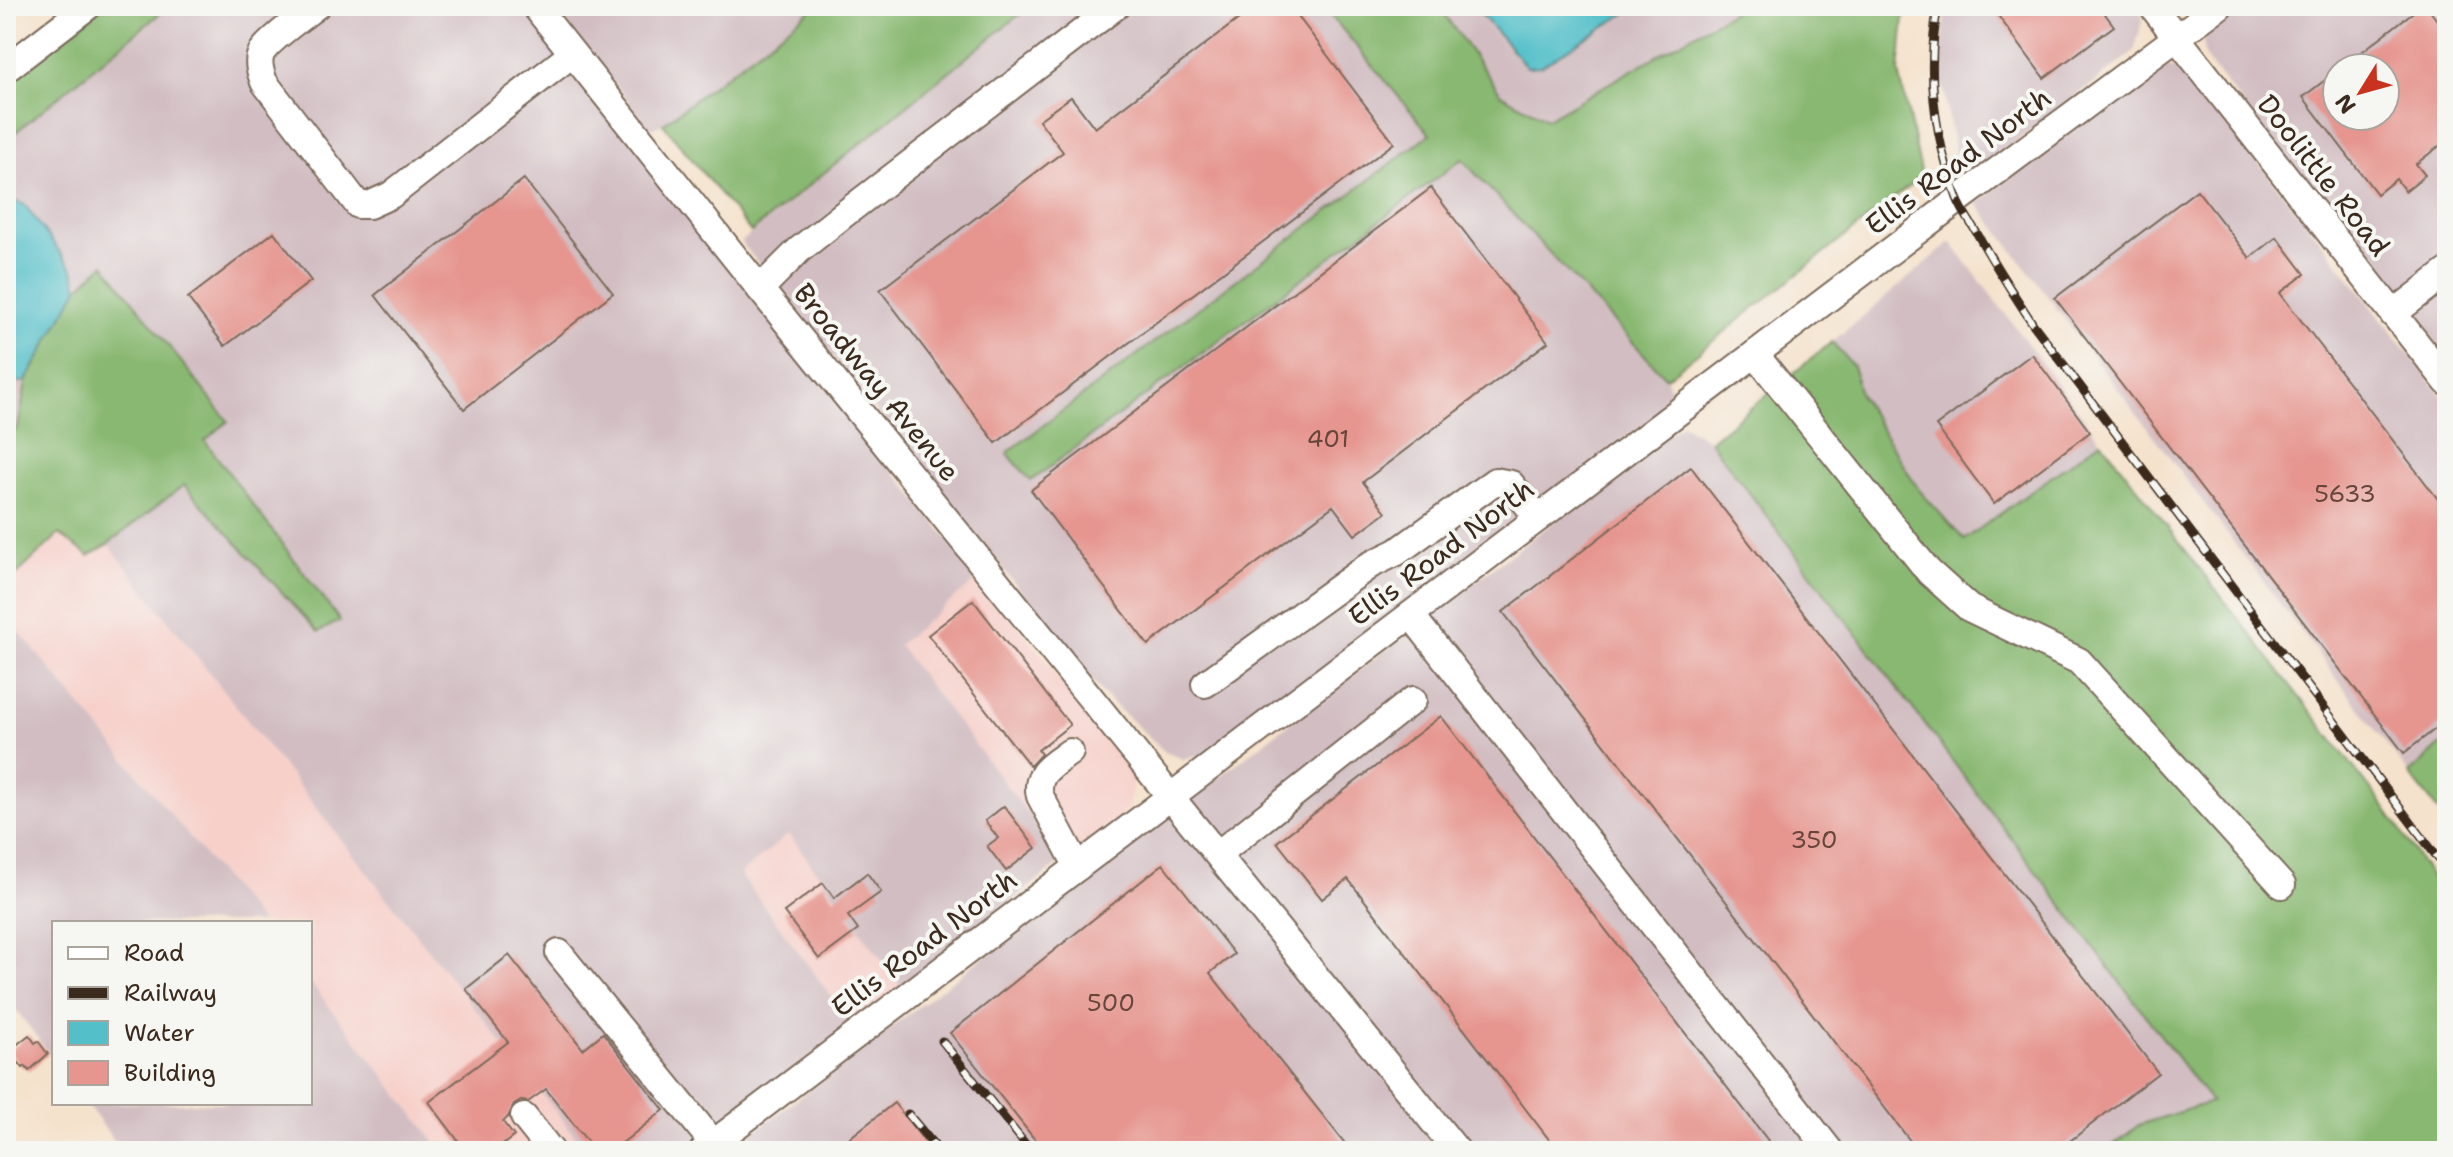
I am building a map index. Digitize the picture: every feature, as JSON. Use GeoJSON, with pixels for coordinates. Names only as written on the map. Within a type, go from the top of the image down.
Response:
{"type":"FeatureCollection","features":[{"type":"Feature","properties":{"kind":"street"},"geometry":{"type":"LineString","coordinates":[[6,69],[88,6]]}},
{"type":"Feature","properties":{"kind":"street"},"geometry":{"type":"LineString","coordinates":[[316,6],[263,51],[260,71],[264,82],[358,205],[369,205],[391,195],[572,54]]}},
{"type":"Feature","properties":{"kind":"street","name":"Broadway Avenue"},"geometry":{"type":"LineString","coordinates":[[535,6],[1457,1151]]}},
{"type":"Feature","properties":{"kind":"street"},"geometry":{"type":"LineString","coordinates":[[760,289],[799,250],[843,215],[1116,6]]}},
{"type":"Feature","properties":{"kind":"street","name":"Doolittle Road"},"geometry":{"type":"LineString","coordinates":[[2152,6],[2447,382]]}},
{"type":"Feature","properties":{"kind":"street","name":"Ellis Road North"},"geometry":{"type":"LineString","coordinates":[[708,1147],[2219,6]]}},
{"type":"Feature","properties":{"kind":"street"},"geometry":{"type":"LineString","coordinates":[[2393,314],[2447,272]]}},
{"type":"Feature","properties":{"kind":"street"},"geometry":{"type":"LineString","coordinates":[[1755,354],[1929,572],[1969,608],[2079,661],[2282,885]]}},
{"type":"Feature","properties":{"kind":"street"},"geometry":{"type":"LineString","coordinates":[[1205,684],[1370,565],[1397,552],[1495,481],[1511,484],[1538,518]]}},
{"type":"Feature","properties":{"kind":"street"},"geometry":{"type":"LineString","coordinates":[[1411,615],[1830,1151]]}},
{"type":"Feature","properties":{"kind":"street"},"geometry":{"type":"LineString","coordinates":[[1218,854],[1413,700]]}},
{"type":"Feature","properties":{"kind":"street"},"geometry":{"type":"LineString","coordinates":[[1070,752],[1044,771],[1037,785],[1078,867]]}},
{"type":"Feature","properties":{"kind":"street"},"geometry":{"type":"LineString","coordinates":[[559,953],[708,1147]]}},
{"type":"Feature","properties":{"kind":"street"},"geometry":{"type":"LineString","coordinates":[[524,1117],[551,1151]]}},
{"type":"Feature","properties":{"kind":"shaded area"},"geometry":{"type":"Polygon","coordinates":[[[169,6],[525,6],[979,578],[898,645],[1064,860],[901,986],[789,834],[740,874],[853,1025],[684,1151],[587,1151],[108,544],[184,485],[317,632],[340,621],[205,440],[227,421],[104,264],[78,288],[73,270],[10,199],[6,201],[6,140],[169,6]]]}},
{"type":"Feature","properties":{"kind":"shaded area"},"geometry":{"type":"Polygon","coordinates":[[[553,6],[816,6],[663,124],[650,129],[553,6]]]}},
{"type":"Feature","properties":{"kind":"shaded area"},"geometry":{"type":"Polygon","coordinates":[[[1030,6],[1323,6],[1430,134],[1008,453],[1031,480],[1463,159],[1666,378],[1676,400],[1211,754],[1183,759],[1165,752],[1104,695],[741,242],[1030,6]]]}},
{"type":"Feature","properties":{"kind":"shaded area"},"geometry":{"type":"Polygon","coordinates":[[[1438,6],[1474,6],[1516,57],[1541,66],[1637,6],[1743,6],[1547,119],[1502,95],[1438,6]]]}},
{"type":"Feature","properties":{"kind":"shaded area"},"geometry":{"type":"Polygon","coordinates":[[[1945,6],[2136,6],[2143,18],[2134,52],[1968,178],[1955,155],[1941,72],[1945,6]]]}},
{"type":"Feature","properties":{"kind":"shaded area"},"geometry":{"type":"Polygon","coordinates":[[[2240,6],[2447,6],[2447,358],[2204,56],[2203,42],[2208,30],[2240,6]]]}},
{"type":"Feature","properties":{"kind":"shaded area"},"geometry":{"type":"Polygon","coordinates":[[[2166,66],[2189,74],[2447,402],[2447,740],[2409,774],[1977,203],[2146,75],[2166,66]]]}},
{"type":"Feature","properties":{"kind":"shaded area"},"geometry":{"type":"Polygon","coordinates":[[[1951,242],[2101,441],[1964,540],[1919,490],[1860,395],[1853,366],[1832,342],[1951,242]]]}},
{"type":"Feature","properties":{"kind":"shaded area"},"geometry":{"type":"Polygon","coordinates":[[[6,372],[14,382],[25,382],[18,428],[6,438],[6,372]]]}},
{"type":"Feature","properties":{"kind":"shaded area"},"geometry":{"type":"Polygon","coordinates":[[[1682,424],[1710,441],[2212,1103],[2139,1125],[2106,1151],[729,1151],[1682,424]]]}},
{"type":"Feature","properties":{"kind":"shaded area"},"geometry":{"type":"Polygon","coordinates":[[[59,534],[89,555],[108,544],[587,1151],[443,1151],[312,985],[312,921],[259,921],[6,616],[6,585],[59,534]]]}},
{"type":"Feature","properties":{"kind":"shaded area"},"geometry":{"type":"Polygon","coordinates":[[[979,578],[1128,763],[1134,781],[1128,806],[1119,819],[1064,860],[898,645],[979,578]]]}},
{"type":"Feature","properties":{"kind":"shaded area"},"geometry":{"type":"Polygon","coordinates":[[[6,616],[259,921],[52,921],[52,1057],[6,996],[6,616]]]}},
{"type":"Feature","properties":{"kind":"shaded area"},"geometry":{"type":"Polygon","coordinates":[[[790,833],[901,986],[853,1025],[740,873],[790,833]]]}},
{"type":"Feature","properties":{"kind":"shaded area"},"geometry":{"type":"Polygon","coordinates":[[[312,985],[443,1151],[122,1151],[88,1105],[312,1105],[312,985]]]}},
{"type":"Feature","properties":{"kind":"green space"},"geometry":{"type":"Polygon","coordinates":[[[104,6],[169,6],[6,140],[6,84],[104,6]]]}},
{"type":"Feature","properties":{"kind":"green space"},"geometry":{"type":"Polygon","coordinates":[[[816,6],[1030,6],[751,232],[663,124],[816,6]]]}},
{"type":"Feature","properties":{"kind":"green space"},"geometry":{"type":"Polygon","coordinates":[[[1323,6],[1438,6],[1502,95],[1547,119],[1743,6],[1905,6],[1899,72],[1922,176],[1666,378],[1462,159],[1031,481],[1007,453],[1430,134],[1323,6]]]}},
{"type":"Feature","properties":{"kind":"green space"},"geometry":{"type":"Polygon","coordinates":[[[104,264],[228,421],[205,441],[340,621],[318,632],[184,485],[89,556],[59,534],[6,585],[6,438],[18,428],[26,382],[78,288],[104,264]]]}},
{"type":"Feature","properties":{"kind":"green space"},"geometry":{"type":"Polygon","coordinates":[[[1832,342],[1853,366],[1860,395],[1919,490],[1964,540],[2101,441],[2386,809],[2447,901],[2447,1151],[2106,1151],[2139,1125],[2211,1102],[1710,441],[1832,342]]]}},
{"type":"Feature","properties":{"kind":"green space"},"geometry":{"type":"Polygon","coordinates":[[[2447,740],[2447,822],[2409,774],[2447,740]]]}},
{"type":"Feature","properties":{"kind":"water"},"geometry":{"type":"Polygon","coordinates":[[[1474,6],[1637,6],[1541,66],[1527,67],[1474,6]]]}},
{"type":"Feature","properties":{"kind":"water"},"geometry":{"type":"Polygon","coordinates":[[[10,199],[25,205],[73,270],[78,288],[25,382],[14,382],[6,372],[6,201],[10,199]]]}},
{"type":"Feature","properties":{"kind":"building"},"geometry":{"type":"Polygon","coordinates":[[[1256,6],[1290,6],[1394,143],[996,443],[880,290],[1063,152],[1039,120],[1071,97],[1095,128],[1256,6]]]}},
{"type":"Feature","properties":{"kind":"building"},"geometry":{"type":"Polygon","coordinates":[[[1991,6],[2099,6],[2114,26],[2044,78],[1991,6]]]}},
{"type":"Feature","properties":{"kind":"building"},"geometry":{"type":"Polygon","coordinates":[[[2421,6],[2426,6],[2447,33],[2447,140],[2416,164],[2425,175],[2405,191],[2396,179],[2377,194],[2330,132],[2401,132],[2401,52],[2362,52],[2421,6]]]}},
{"type":"Feature","properties":{"kind":"building"},"geometry":{"type":"Polygon","coordinates":[[[2321,83],[2321,121],[2303,97],[2321,83]]]}},
{"type":"Feature","properties":{"kind":"building"},"geometry":{"type":"Polygon","coordinates":[[[524,179],[613,293],[464,409],[375,295],[524,179]]]}},
{"type":"Feature","properties":{"kind":"building"},"geometry":{"type":"Polygon","coordinates":[[[1431,188],[1548,342],[1363,482],[1386,512],[1355,535],[1333,506],[1148,645],[1031,490],[1431,188]]]}},
{"type":"Feature","properties":{"kind":"building"},"geometry":{"type":"Polygon","coordinates":[[[2197,190],[2250,258],[2277,237],[2305,274],[2280,293],[2447,511],[2447,720],[2404,753],[2055,298],[2197,190]]]}},
{"type":"Feature","properties":{"kind":"building"},"geometry":{"type":"Polygon","coordinates":[[[274,232],[311,281],[225,346],[188,298],[274,232]]]}},
{"type":"Feature","properties":{"kind":"building"},"geometry":{"type":"Polygon","coordinates":[[[2032,354],[2090,432],[1994,504],[1936,426],[2032,354]]]}},
{"type":"Feature","properties":{"kind":"building"},"geometry":{"type":"Polygon","coordinates":[[[1691,467],[2158,1073],[2057,1151],[1918,1151],[1503,612],[1691,467]]]}},
{"type":"Feature","properties":{"kind":"building"},"geometry":{"type":"Polygon","coordinates":[[[973,600],[1070,725],[1038,750],[1041,754],[1030,766],[928,635],[973,600]]]}},
{"type":"Feature","properties":{"kind":"building"},"geometry":{"type":"Polygon","coordinates":[[[1441,716],[1776,1151],[1558,1151],[1348,879],[1322,899],[1277,842],[1441,716]]]}},
{"type":"Feature","properties":{"kind":"building"},"geometry":{"type":"Polygon","coordinates":[[[1004,806],[1036,848],[1006,871],[987,846],[998,838],[985,821],[1004,806]]]}},
{"type":"Feature","properties":{"kind":"building"},"geometry":{"type":"Polygon","coordinates":[[[1163,864],[1234,954],[1210,973],[1351,1151],[1044,1151],[950,1033],[1163,864]]]}},
{"type":"Feature","properties":{"kind":"building"},"geometry":{"type":"Polygon","coordinates":[[[867,873],[881,892],[848,916],[858,930],[819,959],[784,912],[823,883],[834,898],[867,873]]]}},
{"type":"Feature","properties":{"kind":"building"},"geometry":{"type":"Polygon","coordinates":[[[509,955],[583,1049],[603,1033],[664,1110],[612,1151],[595,1151],[546,1089],[528,1102],[521,1101],[514,1105],[503,1122],[514,1136],[495,1151],[466,1151],[429,1102],[508,1042],[466,989],[509,955]]]}},
{"type":"Feature","properties":{"kind":"building"},"geometry":{"type":"Polygon","coordinates":[[[29,1035],[48,1054],[29,1071],[9,1051],[29,1035]]]}},
{"type":"Feature","properties":{"kind":"building"},"geometry":{"type":"Polygon","coordinates":[[[894,1103],[932,1151],[833,1151],[894,1103]]]}},
{"type":"Feature","properties":{"kind":"railway"},"geometry":{"type":"LineString","coordinates":[[1938,6],[1934,30],[1934,103],[1949,175],[1964,212],[2033,324],[2447,870]]}},
{"type":"Feature","properties":{"kind":"railway"},"geometry":{"type":"LineString","coordinates":[[942,1041],[1031,1151]]}},
{"type":"Feature","properties":{"kind":"railway"},"geometry":{"type":"LineString","coordinates":[[908,1114],[939,1151]]}}]}
